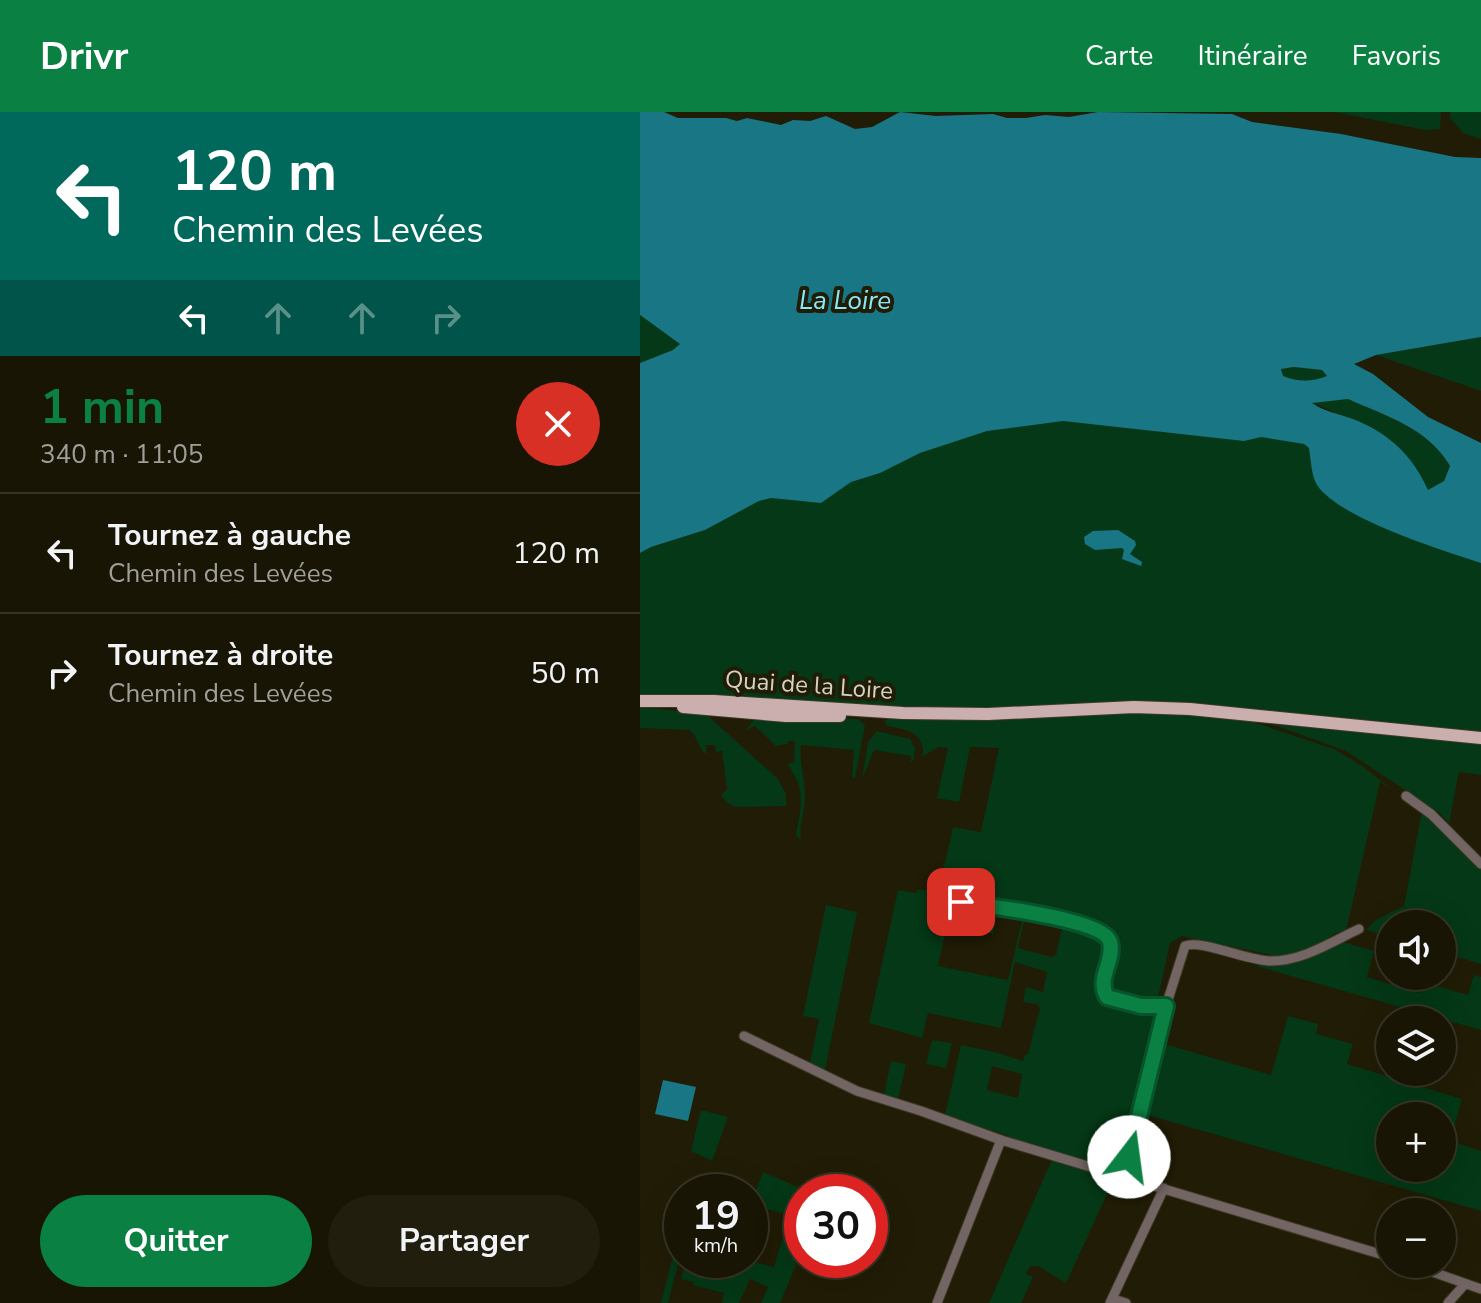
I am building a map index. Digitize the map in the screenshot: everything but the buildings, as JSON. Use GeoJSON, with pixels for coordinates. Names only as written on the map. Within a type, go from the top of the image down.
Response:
{"type":"FeatureCollection","features":[{"type":"Feature","properties":{"kind":"main road","name":"Quai de la Loire"},"geometry":{"type":"LineString","coordinates":[[640,702],[727,701],[903,713],[988,714],[1134,707],[1190,709],[1481,738]]}},
{"type":"Feature","properties":{"kind":"street"},"geometry":{"type":"LineString","coordinates":[[1406,796],[1431,814],[1481,864]]}},
{"type":"Feature","properties":{"kind":"street"},"geometry":{"type":"LineString","coordinates":[[961,902],[1097,929],[1111,944],[1103,985],[1107,997],[1141,1006],[1166,1006]]}},
{"type":"Feature","properties":{"kind":"street"},"geometry":{"type":"LineString","coordinates":[[1123,1175],[1166,1006],[1187,944],[1202,945],[1251,959],[1278,960],[1305,954],[1359,929]]}},
{"type":"Feature","properties":{"kind":"street"},"geometry":{"type":"LineString","coordinates":[[744,1036],[857,1091],[1001,1140],[1376,1253]]}},
{"type":"Feature","properties":{"kind":"street"},"geometry":{"type":"LineString","coordinates":[[937,1303],[1001,1140]]}},
{"type":"Feature","properties":{"kind":"street"},"geometry":{"type":"LineString","coordinates":[[1126,1303],[1112,1301],[1164,1188]]}},
{"type":"Feature","properties":{"kind":"street"},"geometry":{"type":"LineString","coordinates":[[1448,1278],[1481,1289]]}},
{"type":"Feature","properties":{"kind":"street"},"geometry":{"type":"LineString","coordinates":[[1448,1303],[1465,1284]]}},
{"type":"Feature","properties":{"kind":"green space"},"geometry":{"type":"Polygon","coordinates":[[[1335,112],[1441,112],[1440,129],[1425,130],[1335,112]]]}},
{"type":"Feature","properties":{"kind":"green space"},"geometry":{"type":"Polygon","coordinates":[[[1450,112],[1481,112],[1481,139],[1463,133],[1450,118],[1450,112]]]}},
{"type":"Feature","properties":{"kind":"green space"},"geometry":{"type":"Polygon","coordinates":[[[640,315],[681,344],[640,363],[640,315]]]}},
{"type":"Feature","properties":{"kind":"green space"},"geometry":{"type":"Polygon","coordinates":[[[1481,337],[1481,391],[1376,355],[1481,337]]]}},
{"type":"Feature","properties":{"kind":"green space"},"geometry":{"type":"Polygon","coordinates":[[[1281,369],[1322,370],[1327,376],[1305,380],[1283,376],[1281,369]]]}},
{"type":"Feature","properties":{"kind":"green space"},"geometry":{"type":"Polygon","coordinates":[[[1348,399],[1405,425],[1430,442],[1450,467],[1443,482],[1481,507],[1481,734],[1265,711],[948,710],[640,696],[640,553],[705,530],[759,501],[771,498],[800,501],[1022,413],[1365,434],[1377,431],[1311,402],[1348,399]]]}},
{"type":"Feature","properties":{"kind":"green space"},"geometry":{"type":"Polygon","coordinates":[[[640,707],[706,714],[778,779],[786,794],[786,806],[736,807],[726,802],[721,795],[727,789],[722,750],[716,753],[715,745],[706,745],[706,754],[689,730],[640,728],[640,707]]]}},
{"type":"Feature","properties":{"kind":"green space"},"geometry":{"type":"Polygon","coordinates":[[[1121,713],[1230,717],[1334,749],[1393,790],[1380,782],[1346,931],[1335,933],[1305,951],[1281,957],[1182,936],[1170,943],[1158,998],[1150,1004],[1107,995],[1108,934],[1085,921],[964,900],[960,894],[948,890],[946,901],[997,912],[993,934],[947,925],[938,966],[1008,980],[1023,917],[1018,948],[1051,957],[1056,955],[1063,924],[1079,927],[1095,932],[1105,947],[1100,985],[1101,994],[1107,1002],[1154,1010],[1161,1015],[1125,1160],[1108,1167],[1013,1141],[1009,1136],[945,1115],[961,1045],[1023,1061],[1028,1054],[1040,1008],[1037,1004],[1023,1002],[1026,987],[1043,992],[1047,972],[1015,962],[1001,1028],[928,1013],[922,1038],[869,1023],[898,890],[916,893],[917,890],[939,890],[953,827],[981,832],[999,748],[970,747],[959,802],[937,798],[948,748],[939,747],[923,756],[921,742],[913,733],[887,726],[885,721],[891,717],[1121,713]],[[992,1066],[987,1090],[1018,1098],[1022,1074],[992,1066]]]}},
{"type":"Feature","properties":{"kind":"green space"},"geometry":{"type":"Polygon","coordinates":[[[756,717],[858,719],[865,725],[855,778],[852,777],[854,750],[801,745],[805,796],[801,840],[796,835],[801,806],[800,790],[787,764],[794,763],[795,741],[776,746],[755,726],[746,730],[756,717]]]}},
{"type":"Feature","properties":{"kind":"green space"},"geometry":{"type":"Polygon","coordinates":[[[1260,720],[1481,743],[1481,775],[1459,772],[1449,823],[1440,813],[1346,751],[1260,720]]]}},
{"type":"Feature","properties":{"kind":"green space"},"geometry":{"type":"Polygon","coordinates":[[[877,731],[910,739],[915,748],[914,760],[910,762],[911,756],[874,750],[862,779],[868,742],[877,731]]]}},
{"type":"Feature","properties":{"kind":"green space"},"geometry":{"type":"Polygon","coordinates":[[[1422,811],[1481,869],[1481,964],[1456,956],[1456,910],[1396,910],[1404,906],[1422,811]]]}},
{"type":"Feature","properties":{"kind":"green space"},"geometry":{"type":"Polygon","coordinates":[[[826,905],[857,912],[824,1075],[809,1068],[819,1019],[803,1016],[826,905]]]}},
{"type":"Feature","properties":{"kind":"green space"},"geometry":{"type":"Polygon","coordinates":[[[1376,920],[1376,933],[1366,930],[1376,920]]]}},
{"type":"Feature","properties":{"kind":"green space"},"geometry":{"type":"Polygon","coordinates":[[[1343,942],[1374,951],[1367,977],[1376,980],[1376,990],[1419,993],[1420,990],[1451,990],[1468,995],[1474,975],[1481,977],[1481,1030],[1456,1023],[1456,1006],[1397,1006],[1256,966],[1343,942]]]}},
{"type":"Feature","properties":{"kind":"green space"},"geometry":{"type":"Polygon","coordinates":[[[1288,1016],[1318,1024],[1316,1034],[1353,1044],[1347,1064],[1376,1073],[1376,1086],[1419,1086],[1462,1099],[1456,1120],[1456,1102],[1376,1102],[1376,1181],[1144,1114],[1161,1043],[1271,1075],[1288,1016]]]}},
{"type":"Feature","properties":{"kind":"green space"},"geometry":{"type":"Polygon","coordinates":[[[932,1040],[952,1043],[946,1068],[926,1064],[932,1040]]]}},
{"type":"Feature","properties":{"kind":"green space"},"geometry":{"type":"Polygon","coordinates":[[[891,1061],[906,1064],[898,1099],[884,1094],[891,1061]]]}},
{"type":"Feature","properties":{"kind":"green space"},"geometry":{"type":"Polygon","coordinates":[[[701,1110],[728,1117],[712,1161],[691,1151],[701,1110]]]}},
{"type":"Feature","properties":{"kind":"green space"},"geometry":{"type":"Polygon","coordinates":[[[1456,1143],[1481,1151],[1481,1211],[1456,1204],[1456,1198],[1436,1198],[1380,1182],[1456,1182],[1456,1143]]]}},
{"type":"Feature","properties":{"kind":"green space"},"geometry":{"type":"Polygon","coordinates":[[[1053,1157],[1115,1177],[1066,1283],[1038,1266],[1030,1266],[1026,1274],[1033,1277],[1021,1303],[989,1303],[1053,1157]]]}},
{"type":"Feature","properties":{"kind":"green space"},"geometry":{"type":"Polygon","coordinates":[[[768,1174],[784,1181],[784,1214],[768,1210],[768,1174]]]}},
{"type":"Feature","properties":{"kind":"green space"},"geometry":{"type":"Polygon","coordinates":[[[784,1232],[784,1278],[791,1278],[780,1303],[761,1303],[768,1287],[750,1279],[739,1303],[722,1303],[724,1293],[681,1279],[768,1278],[768,1265],[774,1267],[784,1232]]]}},
{"type":"Feature","properties":{"kind":"green space"},"geometry":{"type":"Polygon","coordinates":[[[667,1278],[674,1278],[668,1303],[661,1303],[667,1278]]]}},
{"type":"Feature","properties":{"kind":"water","name":"La Loire"},"geometry":{"type":"Polygon","coordinates":[[[640,112],[664,112],[678,118],[726,118],[737,121],[747,118],[781,125],[793,120],[810,121],[826,116],[855,129],[872,127],[900,112],[936,116],[993,114],[1007,118],[1069,117],[1098,112],[1232,114],[1252,122],[1341,134],[1455,157],[1481,158],[1481,337],[1376,355],[1354,364],[1373,374],[1428,417],[1481,443],[1481,563],[1393,532],[1329,498],[1317,485],[1309,448],[1304,444],[1261,437],[1244,441],[1063,421],[987,431],[920,453],[880,473],[851,482],[821,503],[771,498],[759,501],[705,530],[640,553],[640,363],[673,350],[680,344],[640,315],[640,112]],[[1281,369],[1283,376],[1305,380],[1327,376],[1322,370],[1281,369]],[[1348,399],[1312,403],[1366,425],[1389,439],[1407,456],[1428,490],[1444,481],[1450,466],[1430,442],[1405,425],[1348,399]]]}},
{"type":"Feature","properties":{"kind":"water"},"geometry":{"type":"Polygon","coordinates":[[[1118,530],[1135,541],[1130,554],[1142,562],[1141,566],[1122,559],[1122,548],[1095,550],[1085,544],[1084,537],[1093,531],[1118,530]]]}},
{"type":"Feature","properties":{"kind":"water"},"geometry":{"type":"Polygon","coordinates":[[[663,1080],[696,1087],[688,1121],[655,1114],[663,1080]]]}},
{"type":"Feature","properties":{"kind":"route"},"geometry":{"type":"LineString","coordinates":[[961,902],[1097,929],[1111,944],[1103,980],[1107,997],[1141,1006],[1166,1006],[1129,1157]]}}]}
